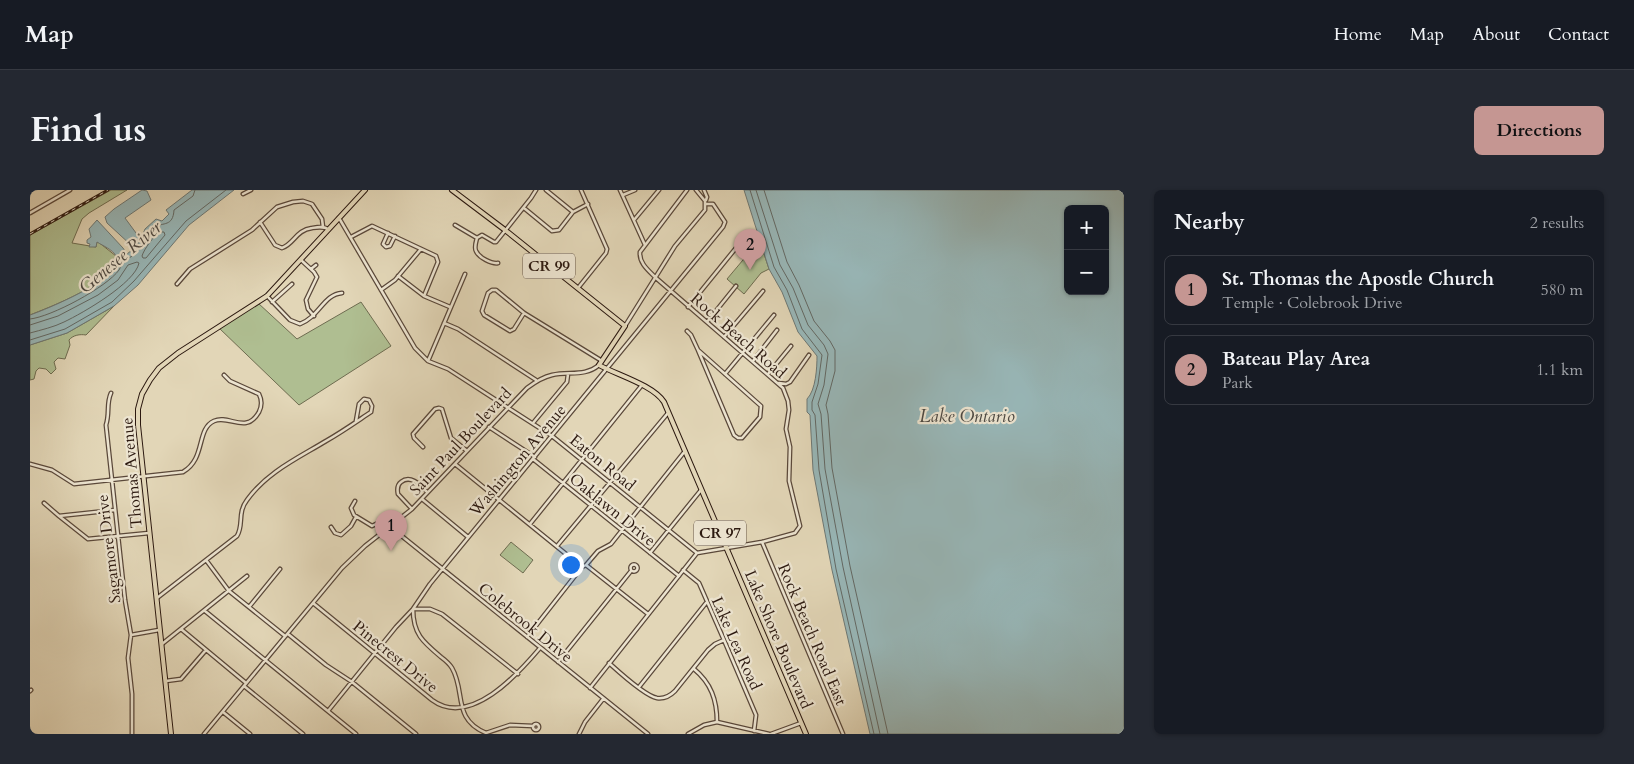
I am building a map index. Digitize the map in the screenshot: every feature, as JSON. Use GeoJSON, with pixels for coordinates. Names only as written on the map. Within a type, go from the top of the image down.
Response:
{"type":"FeatureCollection","features":[{"type":"Feature","properties":{"kind":"main road","name":"Thomas Avenue"},"geometry":{"type":"LineString","coordinates":[[171,734],[137,416],[139,403],[150,379],[159,368],[268,296],[365,190]]}},
{"type":"Feature","properties":{"kind":"main road","name":"CR 99"},"geometry":{"type":"LineString","coordinates":[[454,190],[624,326]]}},
{"type":"Feature","properties":{"kind":"main road"},"geometry":{"type":"LineString","coordinates":[[601,363],[624,326]]}},
{"type":"Feature","properties":{"kind":"main road","name":"Lake Shore Boulevard"},"geometry":{"type":"LineString","coordinates":[[601,363],[607,369],[659,395],[806,734]]}},
{"type":"Feature","properties":{"kind":"street"},"geometry":{"type":"LineString","coordinates":[[30,213],[70,190]]}},
{"type":"Feature","properties":{"kind":"street"},"geometry":{"type":"LineString","coordinates":[[243,194],[251,190]]}},
{"type":"Feature","properties":{"kind":"street"},"geometry":{"type":"LineString","coordinates":[[498,263],[492,263],[477,253],[475,248],[477,238],[482,235],[495,242],[524,208],[536,190]]}},
{"type":"Feature","properties":{"kind":"street"},"geometry":{"type":"LineString","coordinates":[[546,190],[573,212]]}},
{"type":"Feature","properties":{"kind":"street"},"geometry":{"type":"LineString","coordinates":[[577,289],[607,251],[581,190]]}},
{"type":"Feature","properties":{"kind":"street"},"geometry":{"type":"LineString","coordinates":[[620,190],[645,245],[687,190]]}},
{"type":"Feature","properties":{"kind":"street"},"geometry":{"type":"LineString","coordinates":[[622,195],[635,190]]}},
{"type":"Feature","properties":{"kind":"street"},"geometry":{"type":"LineString","coordinates":[[634,220],[659,190]]}},
{"type":"Feature","properties":{"kind":"street"},"geometry":{"type":"LineString","coordinates":[[696,190],[706,203]]}},
{"type":"Feature","properties":{"kind":"street"},"geometry":{"type":"LineString","coordinates":[[624,326],[675,246],[705,210],[707,197],[704,190]]}},
{"type":"Feature","properties":{"kind":"street"},"geometry":{"type":"LineString","coordinates":[[176,284],[190,269],[246,234],[277,207],[289,202],[303,201],[314,205],[322,219],[323,227]]}},
{"type":"Feature","properties":{"kind":"street","name":"Washington Avenue"},"geometry":{"type":"LineString","coordinates":[[328,711],[725,224],[713,204],[706,203]]}},
{"type":"Feature","properties":{"kind":"street"},"geometry":{"type":"LineString","coordinates":[[524,208],[552,231],[556,232],[573,212],[588,204]]}},
{"type":"Feature","properties":{"kind":"street"},"geometry":{"type":"LineString","coordinates":[[339,218],[416,348],[428,362],[465,274]]}},
{"type":"Feature","properties":{"kind":"street"},"geometry":{"type":"LineString","coordinates":[[260,222],[275,244],[282,248],[304,229],[323,227],[329,230]]}},
{"type":"Feature","properties":{"kind":"street"},"geometry":{"type":"LineString","coordinates":[[350,238],[371,226],[436,256],[438,260],[424,296]]}},
{"type":"Feature","properties":{"kind":"street"},"geometry":{"type":"LineString","coordinates":[[455,226],[477,238]]}},
{"type":"Feature","properties":{"kind":"street"},"geometry":{"type":"LineString","coordinates":[[388,233],[383,244],[386,247],[390,246],[395,236]]}},
{"type":"Feature","properties":{"kind":"street"},"geometry":{"type":"LineString","coordinates":[[688,307],[740,243]]}},
{"type":"Feature","properties":{"kind":"street","name":"Rock Beach Road"},"geometry":{"type":"LineString","coordinates":[[645,245],[639,256],[642,263],[688,307],[779,383],[788,401],[789,410],[786,429],[790,447],[788,481],[800,526],[795,533],[762,542],[697,553]]}},
{"type":"Feature","properties":{"kind":"street"},"geometry":{"type":"LineString","coordinates":[[381,290],[398,276],[421,248]]}},
{"type":"Feature","properties":{"kind":"street"},"geometry":{"type":"LineString","coordinates":[[301,260],[316,274],[317,279],[307,295],[306,302],[308,309],[314,316]]}},
{"type":"Feature","properties":{"kind":"street"},"geometry":{"type":"LineString","coordinates":[[311,269],[316,264]]}},
{"type":"Feature","properties":{"kind":"street"},"geometry":{"type":"LineString","coordinates":[[398,276],[424,296],[451,307]]}},
{"type":"Feature","properties":{"kind":"street"},"geometry":{"type":"LineString","coordinates":[[272,302],[292,284]]}},
{"type":"Feature","properties":{"kind":"street"},"geometry":{"type":"LineString","coordinates":[[706,322],[736,286]]}},
{"type":"Feature","properties":{"kind":"street","name":"Lake Shore Boulevard"},"geometry":{"type":"LineString","coordinates":[[524,313],[514,329],[510,331],[484,315],[482,311],[488,293],[494,290],[509,299],[524,313],[601,363]]}},
{"type":"Feature","properties":{"kind":"street"},"geometry":{"type":"LineString","coordinates":[[724,337],[763,291]]}},
{"type":"Feature","properties":{"kind":"street"},"geometry":{"type":"LineString","coordinates":[[268,296],[295,323],[302,323],[314,316],[332,296],[342,293]]}},
{"type":"Feature","properties":{"kind":"street"},"geometry":{"type":"LineString","coordinates":[[724,374],[774,315]]}},
{"type":"Feature","properties":{"kind":"street"},"geometry":{"type":"LineString","coordinates":[[444,323],[458,329],[537,381]]}},
{"type":"Feature","properties":{"kind":"street"},"geometry":{"type":"LineString","coordinates":[[753,361],[777,330]]}},
{"type":"Feature","properties":{"kind":"street"},"geometry":{"type":"LineString","coordinates":[[687,331],[698,350],[734,435],[742,438],[759,419],[762,409],[757,401],[698,350]]}},
{"type":"Feature","properties":{"kind":"street"},"geometry":{"type":"LineString","coordinates":[[768,374],[791,346]]}},
{"type":"Feature","properties":{"kind":"street"},"geometry":{"type":"LineString","coordinates":[[779,383],[786,384],[790,382],[809,355]]}},
{"type":"Feature","properties":{"kind":"street","name":"Eaton Road"},"geometry":{"type":"LineString","coordinates":[[428,362],[448,369],[552,436],[697,553]]}},
{"type":"Feature","properties":{"kind":"street","name":"Saint Paul Boulevard"},"geometry":{"type":"LineString","coordinates":[[204,734],[352,558],[412,509],[508,407],[537,381],[552,375],[588,372],[601,363]]}},
{"type":"Feature","properties":{"kind":"street"},"geometry":{"type":"LineString","coordinates":[[533,423],[567,382],[568,374]]}},
{"type":"Feature","properties":{"kind":"street"},"geometry":{"type":"LineString","coordinates":[[30,464],[52,470],[72,483],[178,473],[188,469],[200,451],[204,430],[213,421],[224,419],[241,424],[255,417],[261,406],[259,394],[230,381],[224,375]]}},
{"type":"Feature","properties":{"kind":"street"},"geometry":{"type":"LineString","coordinates":[[530,524],[642,385]]}},
{"type":"Feature","properties":{"kind":"street","name":"Sagamore Drive"},"geometry":{"type":"LineString","coordinates":[[111,393],[108,406],[110,415],[106,425],[125,600],[131,635],[128,658],[132,694],[132,734]]}},
{"type":"Feature","properties":{"kind":"street"},"geometry":{"type":"LineString","coordinates":[[156,599],[238,534],[242,507],[267,478],[371,412],[372,406],[368,400],[364,399],[358,404],[356,421]]}},
{"type":"Feature","properties":{"kind":"street"},"geometry":{"type":"LineString","coordinates":[[423,448],[413,437],[413,434],[435,409],[439,408],[442,409],[451,438],[466,451]]}},
{"type":"Feature","properties":{"kind":"street"},"geometry":{"type":"LineString","coordinates":[[557,546],[668,413]]}},
{"type":"Feature","properties":{"kind":"street","name":"Oaklawn Drive"},"geometry":{"type":"LineString","coordinates":[[489,427],[534,458],[679,576]]}},
{"type":"Feature","properties":{"kind":"street"},"geometry":{"type":"LineString","coordinates":[[527,637],[582,567],[586,565],[596,552],[610,545],[684,451]]}},
{"type":"Feature","properties":{"kind":"street"},"geometry":{"type":"LineString","coordinates":[[455,464],[582,567]]}},
{"type":"Feature","properties":{"kind":"street"},"geometry":{"type":"LineString","coordinates":[[412,509],[398,494],[397,488],[400,482],[407,479],[413,480],[428,493]]}},
{"type":"Feature","properties":{"kind":"street"},"geometry":{"type":"LineString","coordinates":[[650,553],[701,490]]}},
{"type":"Feature","properties":{"kind":"street"},"geometry":{"type":"LineString","coordinates":[[422,499],[468,537]]}},
{"type":"Feature","properties":{"kind":"street"},"geometry":{"type":"LineString","coordinates":[[355,502],[351,506],[351,510],[356,517],[372,526],[384,521],[390,527]]}},
{"type":"Feature","properties":{"kind":"street"},"geometry":{"type":"LineString","coordinates":[[44,503],[88,539],[149,533]]}},
{"type":"Feature","properties":{"kind":"street"},"geometry":{"type":"LineString","coordinates":[[59,516],[115,510]]}},
{"type":"Feature","properties":{"kind":"street"},"geometry":{"type":"LineString","coordinates":[[331,527],[335,534],[342,534],[356,517]]}},
{"type":"Feature","properties":{"kind":"street","name":"Colebrook Drive"},"geometry":{"type":"LineString","coordinates":[[390,527],[648,734]]}},
{"type":"Feature","properties":{"kind":"street","name":"Rock Beach Road East"},"geometry":{"type":"LineString","coordinates":[[762,542],[843,734]]}},
{"type":"Feature","properties":{"kind":"street"},"geometry":{"type":"LineString","coordinates":[[590,688],[697,553]]}},
{"type":"Feature","properties":{"kind":"street"},"geometry":{"type":"LineString","coordinates":[[206,560],[229,591],[326,665],[352,682],[416,734]]}},
{"type":"Feature","properties":{"kind":"street"},"geometry":{"type":"LineString","coordinates":[[586,565],[648,614]]}},
{"type":"Feature","properties":{"kind":"street"},"geometry":{"type":"LineString","coordinates":[[249,607],[280,569]]}},
{"type":"Feature","properties":{"kind":"street","name":"Lake Lea Road"},"geometry":{"type":"LineString","coordinates":[[684,570],[698,582],[724,640],[756,715],[754,731]]}},
{"type":"Feature","properties":{"kind":"street"},"geometry":{"type":"LineString","coordinates":[[558,662],[631,571]]}},
{"type":"Feature","properties":{"kind":"street"},"geometry":{"type":"LineString","coordinates":[[161,645],[247,576]]}},
{"type":"Feature","properties":{"kind":"street","name":"Pinecrest Drive"},"geometry":{"type":"LineString","coordinates":[[313,603],[436,703],[451,708],[462,707]]}},
{"type":"Feature","properties":{"kind":"street"},"geometry":{"type":"LineString","coordinates":[[638,687],[706,603]]}},
{"type":"Feature","properties":{"kind":"street"},"geometry":{"type":"LineString","coordinates":[[518,674],[442,614],[430,609],[413,609],[415,627],[420,638],[452,669],[462,707],[471,724],[478,730],[486,733],[510,725],[533,726]]}},
{"type":"Feature","properties":{"kind":"street"},"geometry":{"type":"LineString","coordinates":[[205,611],[356,734]]}},
{"type":"Feature","properties":{"kind":"street"},"geometry":{"type":"LineString","coordinates":[[181,629],[303,734]]}},
{"type":"Feature","properties":{"kind":"street"},"geometry":{"type":"LineString","coordinates":[[131,635],[159,630]]}},
{"type":"Feature","properties":{"kind":"street"},"geometry":{"type":"LineString","coordinates":[[609,663],[638,687],[655,698],[666,697],[675,691],[710,648],[724,640]]}},
{"type":"Feature","properties":{"kind":"street"},"geometry":{"type":"LineString","coordinates":[[462,707],[491,695],[518,674],[540,648]]}},
{"type":"Feature","properties":{"kind":"street"},"geometry":{"type":"LineString","coordinates":[[165,681],[181,679],[206,650]]}},
{"type":"Feature","properties":{"kind":"street"},"geometry":{"type":"LineString","coordinates":[[693,668],[705,680],[712,691],[716,704],[717,722]]}},
{"type":"Feature","properties":{"kind":"street"},"geometry":{"type":"LineString","coordinates":[[580,734],[585,722],[603,699]]}},
{"type":"Feature","properties":{"kind":"street"},"geometry":{"type":"LineString","coordinates":[[223,712],[250,734]]}},
{"type":"Feature","properties":{"kind":"street"},"geometry":{"type":"LineString","coordinates":[[688,734],[704,725],[717,722],[770,734],[801,722]]}},
{"type":"Feature","properties":{"kind":"green space"},"geometry":{"type":"Polygon","coordinates":[[[111,190],[127,190],[82,219],[72,243],[96,247],[97,241],[116,256],[115,265],[108,274],[82,292],[30,315],[30,235],[111,190]]]}},
{"type":"Feature","properties":{"kind":"green space"},"geometry":{"type":"Polygon","coordinates":[[[761,245],[769,269],[761,273],[744,294],[727,279],[748,254],[761,245]]]}},
{"type":"Feature","properties":{"kind":"green space"},"geometry":{"type":"Polygon","coordinates":[[[361,302],[391,346],[299,405],[219,328],[258,303],[297,339],[361,302]]]}},
{"type":"Feature","properties":{"kind":"green space"},"geometry":{"type":"Polygon","coordinates":[[[114,306],[86,335],[77,335],[69,340],[70,345],[65,359],[58,358],[54,362],[56,369],[51,374],[46,369],[39,368],[34,379],[30,380],[30,345],[67,333],[114,306]]]}},
{"type":"Feature","properties":{"kind":"green space"},"geometry":{"type":"Polygon","coordinates":[[[511,542],[533,560],[523,573],[500,555],[511,542]]]}},
{"type":"Feature","properties":{"kind":"water","name":"Genesee River"},"geometry":{"type":"Polygon","coordinates":[[[142,190],[147,191],[151,200],[125,218],[139,237],[156,219],[162,221],[169,214],[166,210],[192,190],[234,190],[189,225],[138,285],[114,306],[67,333],[30,345],[30,315],[80,293],[94,285],[114,268],[117,260],[112,251],[97,242],[96,247],[89,247],[90,244],[87,243],[87,240],[91,237],[89,229],[97,220],[127,254],[132,250],[132,246],[107,223],[105,217],[142,190]]]}},
{"type":"Feature","properties":{"kind":"water","name":"Lake Ontario"},"geometry":{"type":"Polygon","coordinates":[[[744,190],[1124,190],[1124,734],[870,734],[832,570],[813,470],[810,415],[807,412],[807,399],[814,384],[817,356],[798,332],[782,292],[769,269],[744,190]]]}},
{"type":"Feature","properties":{"kind":"railway"},"geometry":{"type":"LineString","coordinates":[[30,234],[108,190]]}},
{"type":"Feature","properties":{"kind":"place","name":"Bateau Play Area"},"geometry":{"type":"Point","coordinates":[750,270]}},
{"type":"Feature","properties":{"kind":"place","name":"St. Thomas the Apostle Church"},"geometry":{"type":"Point","coordinates":[391,551]}}]}
